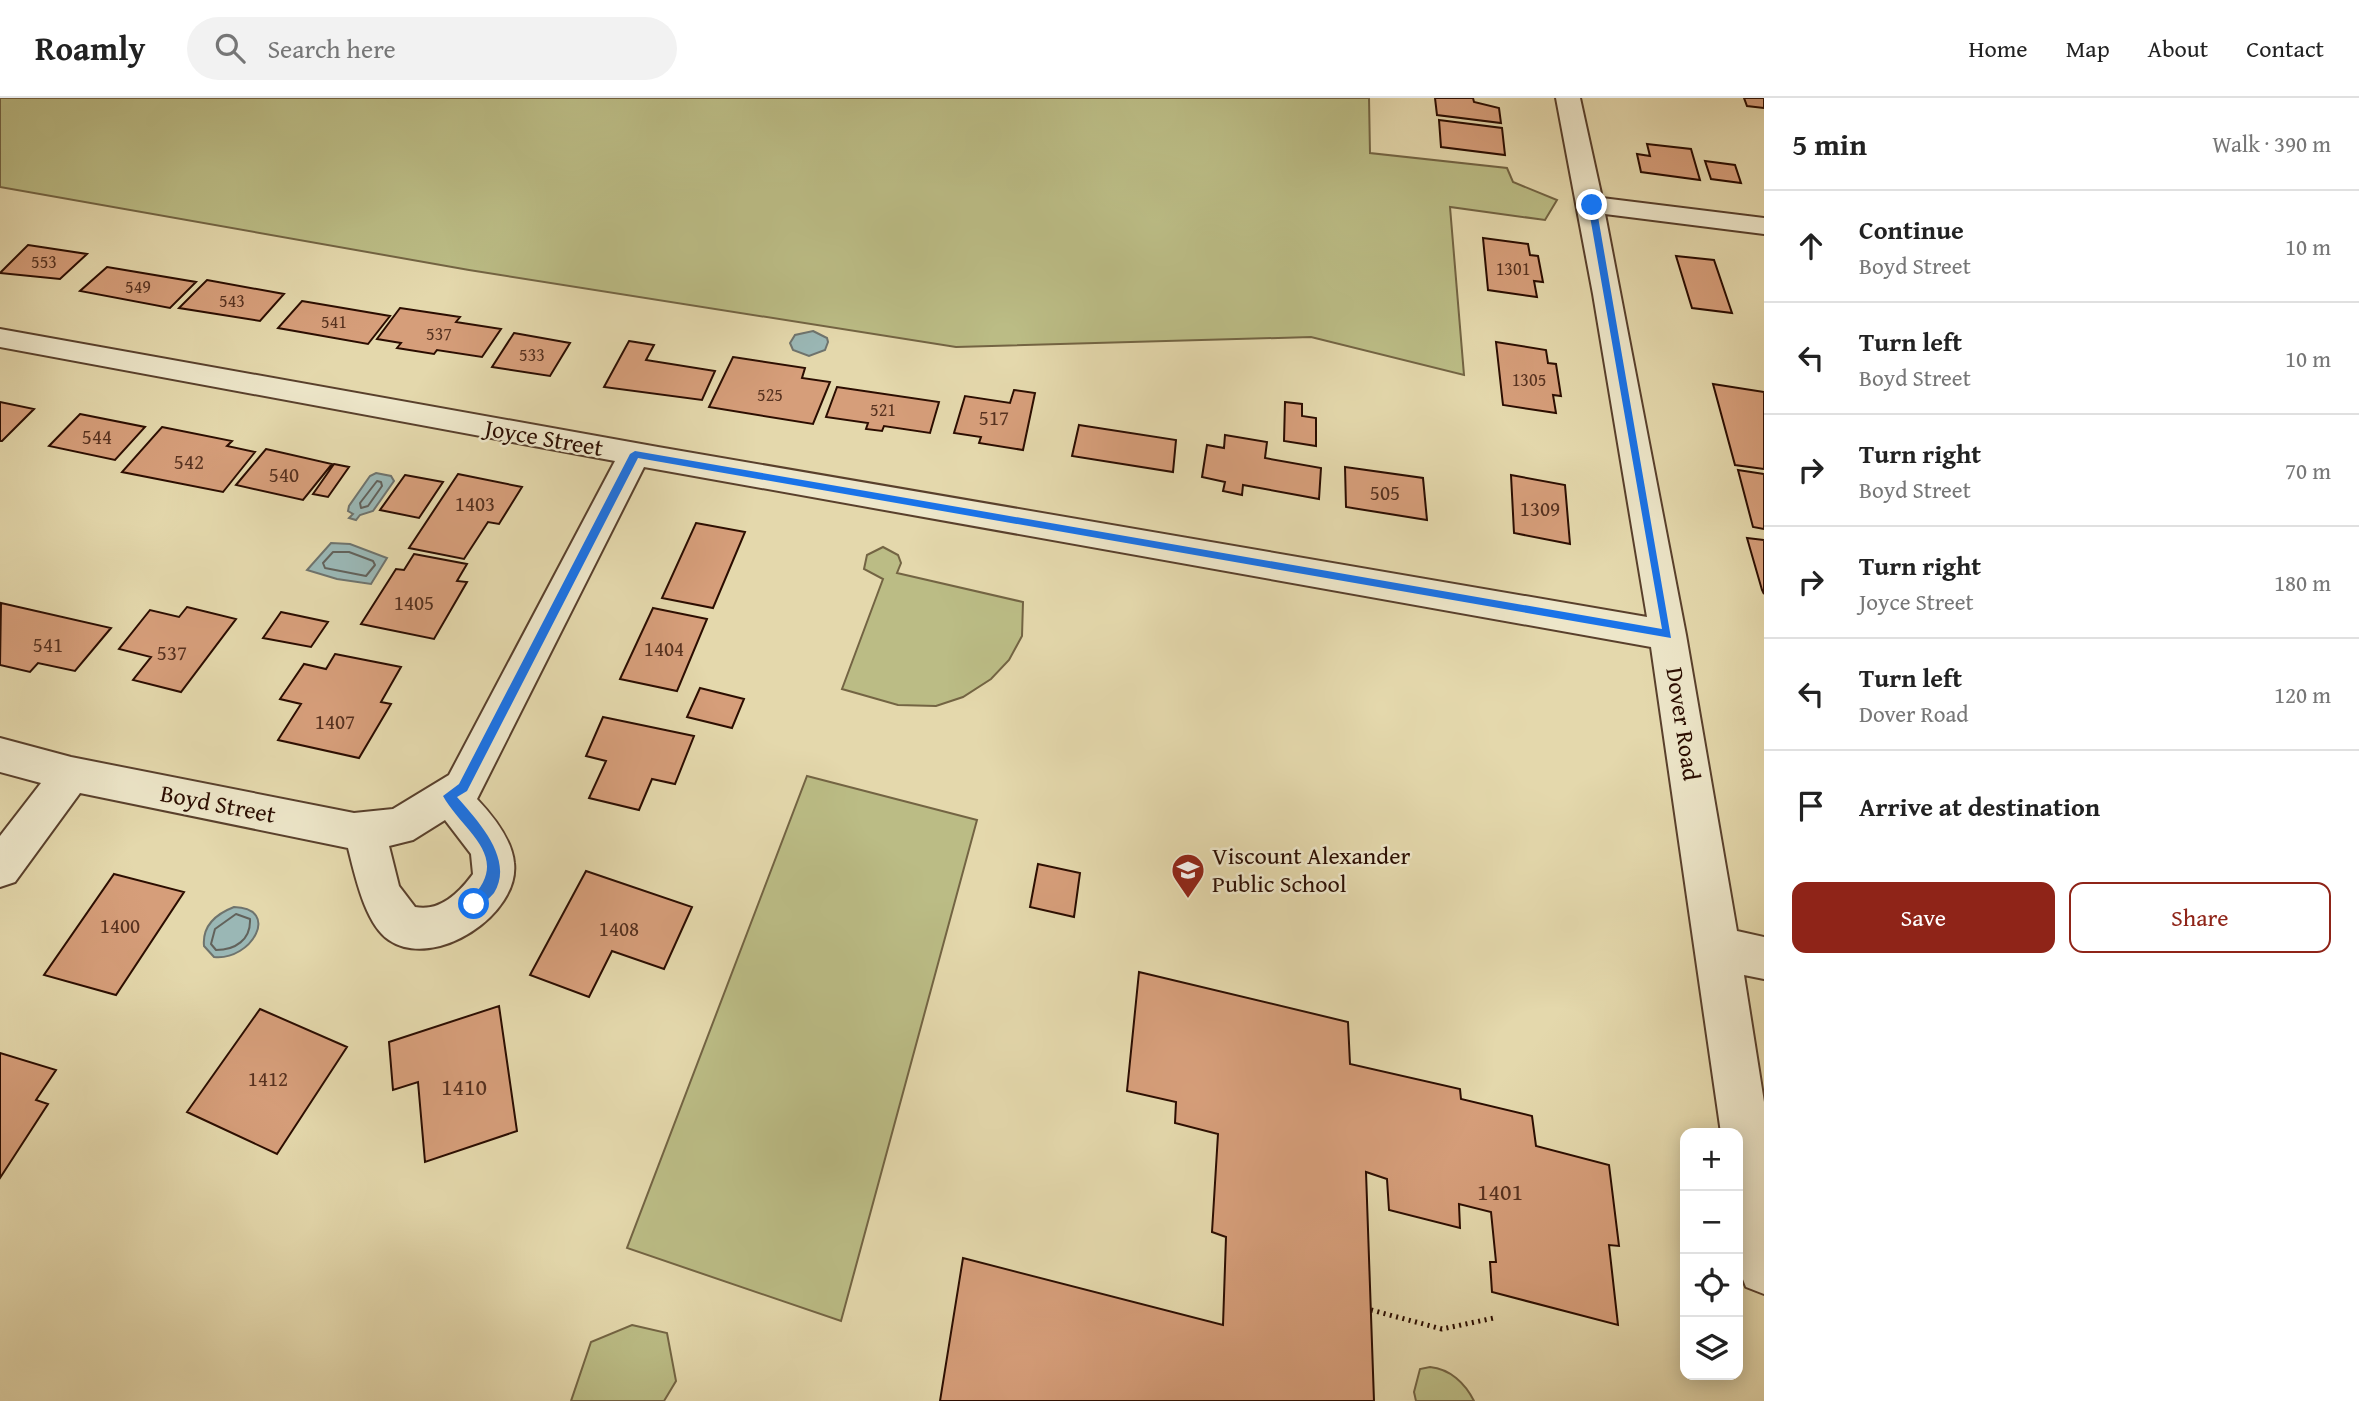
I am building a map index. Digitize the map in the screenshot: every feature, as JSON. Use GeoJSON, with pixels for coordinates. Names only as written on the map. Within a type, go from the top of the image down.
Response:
{"type":"FeatureCollection","features":[{"type":"Feature","properties":{"kind":"street","name":"Dover Road"},"geometry":{"type":"LineString","coordinates":[[1568,98],[1592,205],[1668,635],[1720,950],[1764,1269]]}},
{"type":"Feature","properties":{"kind":"street"},"geometry":{"type":"LineString","coordinates":[[1592,205],[1764,226]]}},
{"type":"Feature","properties":{"kind":"street","name":"Joyce Street"},"geometry":{"type":"LineString","coordinates":[[0,338],[635,454],[1668,635]]}},
{"type":"Feature","properties":{"kind":"street","name":"Boyd Street"},"geometry":{"type":"LineString","coordinates":[[0,755],[71,774],[354,831],[399,827],[463,787],[635,454]]}},
{"type":"Feature","properties":{"kind":"street"},"geometry":{"type":"LineString","coordinates":[[0,868],[71,774]]}},
{"type":"Feature","properties":{"kind":"street"},"geometry":{"type":"LineString","coordinates":[[364,830],[381,895],[403,925],[430,929],[460,917],[489,889],[494,864],[483,837],[449,796]]}},
{"type":"Feature","properties":{"kind":"street"},"geometry":{"type":"LineString","coordinates":[[1720,950],[1764,958]]}},
{"type":"Feature","properties":{"kind":"path"},"geometry":{"type":"LineString","coordinates":[[1371,1310],[1442,1329],[1494,1318]]}},
{"type":"Feature","properties":{"kind":"green space"},"geometry":{"type":"Polygon","coordinates":[[[0,98],[1369,98],[1370,153],[1507,168],[1513,182],[1557,200],[1545,220],[1450,207],[1464,375],[1311,337],[956,347],[469,270],[0,187],[0,98]]]}},
{"type":"Feature","properties":{"kind":"green space"},"geometry":{"type":"Polygon","coordinates":[[[883,547],[898,555],[901,563],[897,573],[1023,602],[1022,636],[1009,660],[991,679],[963,697],[936,706],[898,705],[842,689],[883,579],[864,569],[867,555],[883,547]]]}},
{"type":"Feature","properties":{"kind":"green space"},"geometry":{"type":"Polygon","coordinates":[[[807,776],[977,820],[841,1321],[627,1248],[807,776]]]}},
{"type":"Feature","properties":{"kind":"green space"},"geometry":{"type":"Polygon","coordinates":[[[632,1325],[667,1333],[676,1381],[664,1401],[571,1401],[591,1342],[632,1325]]]}},
{"type":"Feature","properties":{"kind":"green space"},"geometry":{"type":"Polygon","coordinates":[[[1430,1367],[1456,1378],[1474,1401],[1416,1401],[1414,1392],[1420,1369],[1430,1367]]]}},
{"type":"Feature","properties":{"kind":"water"},"geometry":{"type":"Polygon","coordinates":[[[813,331],[827,338],[825,350],[809,356],[793,350],[790,343],[795,335],[813,331]]]}},
{"type":"Feature","properties":{"kind":"water"},"geometry":{"type":"Polygon","coordinates":[[[376,473],[391,476],[394,481],[373,511],[360,515],[356,520],[349,518],[353,514],[348,511],[349,506],[370,476],[376,473]]]}},
{"type":"Feature","properties":{"kind":"water"},"geometry":{"type":"Polygon","coordinates":[[[331,543],[350,544],[387,558],[371,584],[337,579],[307,570],[331,543]]]}},
{"type":"Feature","properties":{"kind":"water"},"geometry":{"type":"Polygon","coordinates":[[[234,907],[248,910],[256,916],[256,934],[240,951],[228,956],[214,957],[204,946],[205,932],[216,917],[234,907]]]}},
{"type":"Feature","properties":{"kind":"building"},"geometry":{"type":"Polygon","coordinates":[[[1435,98],[1473,98],[1474,102],[1499,108],[1501,123],[1437,115],[1435,98]]]}},
{"type":"Feature","properties":{"kind":"building"},"geometry":{"type":"Polygon","coordinates":[[[1744,98],[1764,98],[1764,108],[1747,106],[1744,98]]]}},
{"type":"Feature","properties":{"kind":"building"},"geometry":{"type":"Polygon","coordinates":[[[1439,120],[1502,128],[1505,155],[1441,147],[1439,120]]]}},
{"type":"Feature","properties":{"kind":"building"},"geometry":{"type":"Polygon","coordinates":[[[1647,144],[1691,149],[1700,180],[1641,172],[1637,154],[1650,156],[1647,144]]]}},
{"type":"Feature","properties":{"kind":"building"},"geometry":{"type":"Polygon","coordinates":[[[1705,161],[1735,165],[1741,183],[1711,179],[1705,161]]]}},
{"type":"Feature","properties":{"kind":"building"},"geometry":{"type":"Polygon","coordinates":[[[1483,238],[1528,244],[1530,255],[1538,256],[1543,282],[1534,281],[1537,297],[1488,290],[1483,238]]]}},
{"type":"Feature","properties":{"kind":"building"},"geometry":{"type":"Polygon","coordinates":[[[28,245],[87,254],[60,279],[0,273],[28,245]]]}},
{"type":"Feature","properties":{"kind":"building"},"geometry":{"type":"Polygon","coordinates":[[[1676,256],[1714,260],[1732,313],[1692,308],[1676,256]]]}},
{"type":"Feature","properties":{"kind":"building"},"geometry":{"type":"Polygon","coordinates":[[[107,267],[196,282],[170,308],[80,291],[107,267]]]}},
{"type":"Feature","properties":{"kind":"building"},"geometry":{"type":"Polygon","coordinates":[[[207,280],[284,294],[260,321],[179,308],[207,280]]]}},
{"type":"Feature","properties":{"kind":"building"},"geometry":{"type":"Polygon","coordinates":[[[302,301],[390,316],[368,344],[278,328],[302,301]]]}},
{"type":"Feature","properties":{"kind":"building"},"geometry":{"type":"Polygon","coordinates":[[[400,308],[460,317],[456,322],[501,329],[482,357],[437,350],[434,354],[397,348],[401,343],[377,339],[400,308]]]}},
{"type":"Feature","properties":{"kind":"building"},"geometry":{"type":"Polygon","coordinates":[[[514,333],[570,343],[550,376],[492,367],[514,333]]]}},
{"type":"Feature","properties":{"kind":"building"},"geometry":{"type":"Polygon","coordinates":[[[629,341],[654,345],[646,360],[715,371],[702,400],[604,387],[629,341]]]}},
{"type":"Feature","properties":{"kind":"building"},"geometry":{"type":"Polygon","coordinates":[[[1496,342],[1546,350],[1548,363],[1556,364],[1561,396],[1553,395],[1556,413],[1503,405],[1496,342]]]}},
{"type":"Feature","properties":{"kind":"building"},"geometry":{"type":"Polygon","coordinates":[[[733,357],[805,368],[802,378],[830,382],[813,424],[709,407],[733,357]]]}},
{"type":"Feature","properties":{"kind":"building"},"geometry":{"type":"Polygon","coordinates":[[[1713,384],[1764,392],[1764,469],[1735,465],[1713,384]]]}},
{"type":"Feature","properties":{"kind":"building"},"geometry":{"type":"Polygon","coordinates":[[[837,387],[939,402],[930,433],[884,426],[882,431],[866,429],[868,423],[826,417],[837,387]]]}},
{"type":"Feature","properties":{"kind":"building"},"geometry":{"type":"Polygon","coordinates":[[[1014,390],[1035,393],[1023,450],[979,443],[981,437],[954,433],[965,396],[1010,403],[1014,390]]]}},
{"type":"Feature","properties":{"kind":"building"},"geometry":{"type":"Polygon","coordinates":[[[0,402],[34,409],[2,441],[0,441],[0,402]]]}},
{"type":"Feature","properties":{"kind":"building"},"geometry":{"type":"Polygon","coordinates":[[[1285,402],[1302,404],[1302,416],[1316,418],[1316,446],[1284,441],[1285,402]]]}},
{"type":"Feature","properties":{"kind":"building"},"geometry":{"type":"Polygon","coordinates":[[[80,414],[145,427],[115,460],[49,446],[80,414]]]}},
{"type":"Feature","properties":{"kind":"building"},"geometry":{"type":"Polygon","coordinates":[[[1079,425],[1176,440],[1173,472],[1072,456],[1079,425]]]}},
{"type":"Feature","properties":{"kind":"building"},"geometry":{"type":"Polygon","coordinates":[[[162,427],[232,441],[227,446],[255,452],[223,492],[122,472],[162,427]]]}},
{"type":"Feature","properties":{"kind":"building"},"geometry":{"type":"Polygon","coordinates":[[[1225,435],[1267,442],[1265,458],[1321,468],[1319,499],[1243,485],[1242,495],[1223,491],[1225,482],[1202,477],[1207,445],[1224,448],[1225,435]]]}},
{"type":"Feature","properties":{"kind":"building"},"geometry":{"type":"Polygon","coordinates":[[[266,449],[332,464],[303,500],[236,485],[266,449]]]}},
{"type":"Feature","properties":{"kind":"building"},"geometry":{"type":"Polygon","coordinates":[[[334,464],[349,467],[328,497],[313,494],[334,464]]]}},
{"type":"Feature","properties":{"kind":"building"},"geometry":{"type":"Polygon","coordinates":[[[1345,467],[1423,478],[1427,520],[1346,507],[1345,467]]]}},
{"type":"Feature","properties":{"kind":"building"},"geometry":{"type":"Polygon","coordinates":[[[1738,470],[1764,474],[1764,529],[1753,527],[1738,470]]]}},
{"type":"Feature","properties":{"kind":"building"},"geometry":{"type":"Polygon","coordinates":[[[458,474],[522,487],[499,524],[488,522],[464,559],[409,548],[458,474]]]}},
{"type":"Feature","properties":{"kind":"building"},"geometry":{"type":"Polygon","coordinates":[[[405,475],[443,482],[419,518],[380,510],[405,475]]]}},
{"type":"Feature","properties":{"kind":"building"},"geometry":{"type":"Polygon","coordinates":[[[1511,475],[1565,485],[1570,544],[1514,533],[1511,475]]]}},
{"type":"Feature","properties":{"kind":"building"},"geometry":{"type":"Polygon","coordinates":[[[696,523],[745,532],[713,608],[662,598],[696,523]]]}},
{"type":"Feature","properties":{"kind":"building"},"geometry":{"type":"Polygon","coordinates":[[[1747,538],[1764,540],[1764,594],[1762,590],[1747,538]]]}},
{"type":"Feature","properties":{"kind":"building"},"geometry":{"type":"Polygon","coordinates":[[[414,554],[467,564],[457,581],[467,582],[434,639],[361,624],[396,569],[404,570],[414,554]]]}},
{"type":"Feature","properties":{"kind":"building"},"geometry":{"type":"Polygon","coordinates":[[[1,603],[111,628],[75,671],[38,663],[30,672],[0,665],[1,603]]]}},
{"type":"Feature","properties":{"kind":"building"},"geometry":{"type":"Polygon","coordinates":[[[187,607],[236,619],[181,692],[133,680],[151,657],[119,649],[150,610],[179,617],[187,607]]]}},
{"type":"Feature","properties":{"kind":"building"},"geometry":{"type":"Polygon","coordinates":[[[653,608],[707,619],[677,691],[620,679],[653,608]]]}},
{"type":"Feature","properties":{"kind":"building"},"geometry":{"type":"Polygon","coordinates":[[[281,612],[328,622],[311,647],[263,638],[281,612]]]}},
{"type":"Feature","properties":{"kind":"building"},"geometry":{"type":"Polygon","coordinates":[[[335,654],[401,667],[381,702],[391,704],[359,758],[278,740],[301,704],[280,699],[304,664],[326,669],[335,654]]]}},
{"type":"Feature","properties":{"kind":"building"},"geometry":{"type":"Polygon","coordinates":[[[700,688],[744,699],[732,728],[687,717],[700,688]]]}},
{"type":"Feature","properties":{"kind":"building"},"geometry":{"type":"Polygon","coordinates":[[[603,717],[694,736],[675,784],[652,779],[639,810],[589,798],[606,761],[586,756],[603,717]]]}},
{"type":"Feature","properties":{"kind":"building"},"geometry":{"type":"Polygon","coordinates":[[[1038,864],[1080,873],[1074,917],[1030,907],[1038,864]]]}},
{"type":"Feature","properties":{"kind":"building"},"geometry":{"type":"Polygon","coordinates":[[[586,871],[692,907],[664,969],[612,951],[589,997],[530,975],[586,871]]]}},
{"type":"Feature","properties":{"kind":"building"},"geometry":{"type":"Polygon","coordinates":[[[114,874],[184,892],[116,995],[44,975],[114,874]]]}},
{"type":"Feature","properties":{"kind":"building"},"geometry":{"type":"Polygon","coordinates":[[[1139,972],[1348,1022],[1350,1064],[1460,1089],[1461,1099],[1532,1116],[1536,1146],[1609,1165],[1619,1246],[1609,1245],[1618,1325],[1492,1292],[1490,1262],[1496,1262],[1491,1212],[1459,1204],[1460,1228],[1389,1210],[1387,1179],[1366,1172],[1374,1401],[940,1401],[963,1258],[1223,1325],[1226,1237],[1212,1232],[1218,1134],[1175,1123],[1176,1102],[1127,1091],[1139,972]]]}},
{"type":"Feature","properties":{"kind":"building"},"geometry":{"type":"Polygon","coordinates":[[[499,1006],[517,1131],[425,1162],[418,1082],[393,1090],[389,1042],[499,1006]]]}},
{"type":"Feature","properties":{"kind":"building"},"geometry":{"type":"Polygon","coordinates":[[[260,1009],[347,1047],[277,1154],[187,1112],[260,1009]]]}},
{"type":"Feature","properties":{"kind":"building"},"geometry":{"type":"Polygon","coordinates":[[[0,1053],[56,1070],[36,1100],[48,1104],[0,1178],[0,1053]]]}},
{"type":"Feature","properties":{"kind":"place","name":"Viscount Alexander Public School"},"geometry":{"type":"Point","coordinates":[1188,900]}},
{"type":"Feature","properties":{"kind":"route"},"geometry":{"type":"LineString","coordinates":[[474,904],[489,889],[494,864],[483,837],[449,796],[463,787],[635,454],[1668,635],[1592,205]]}}]}
